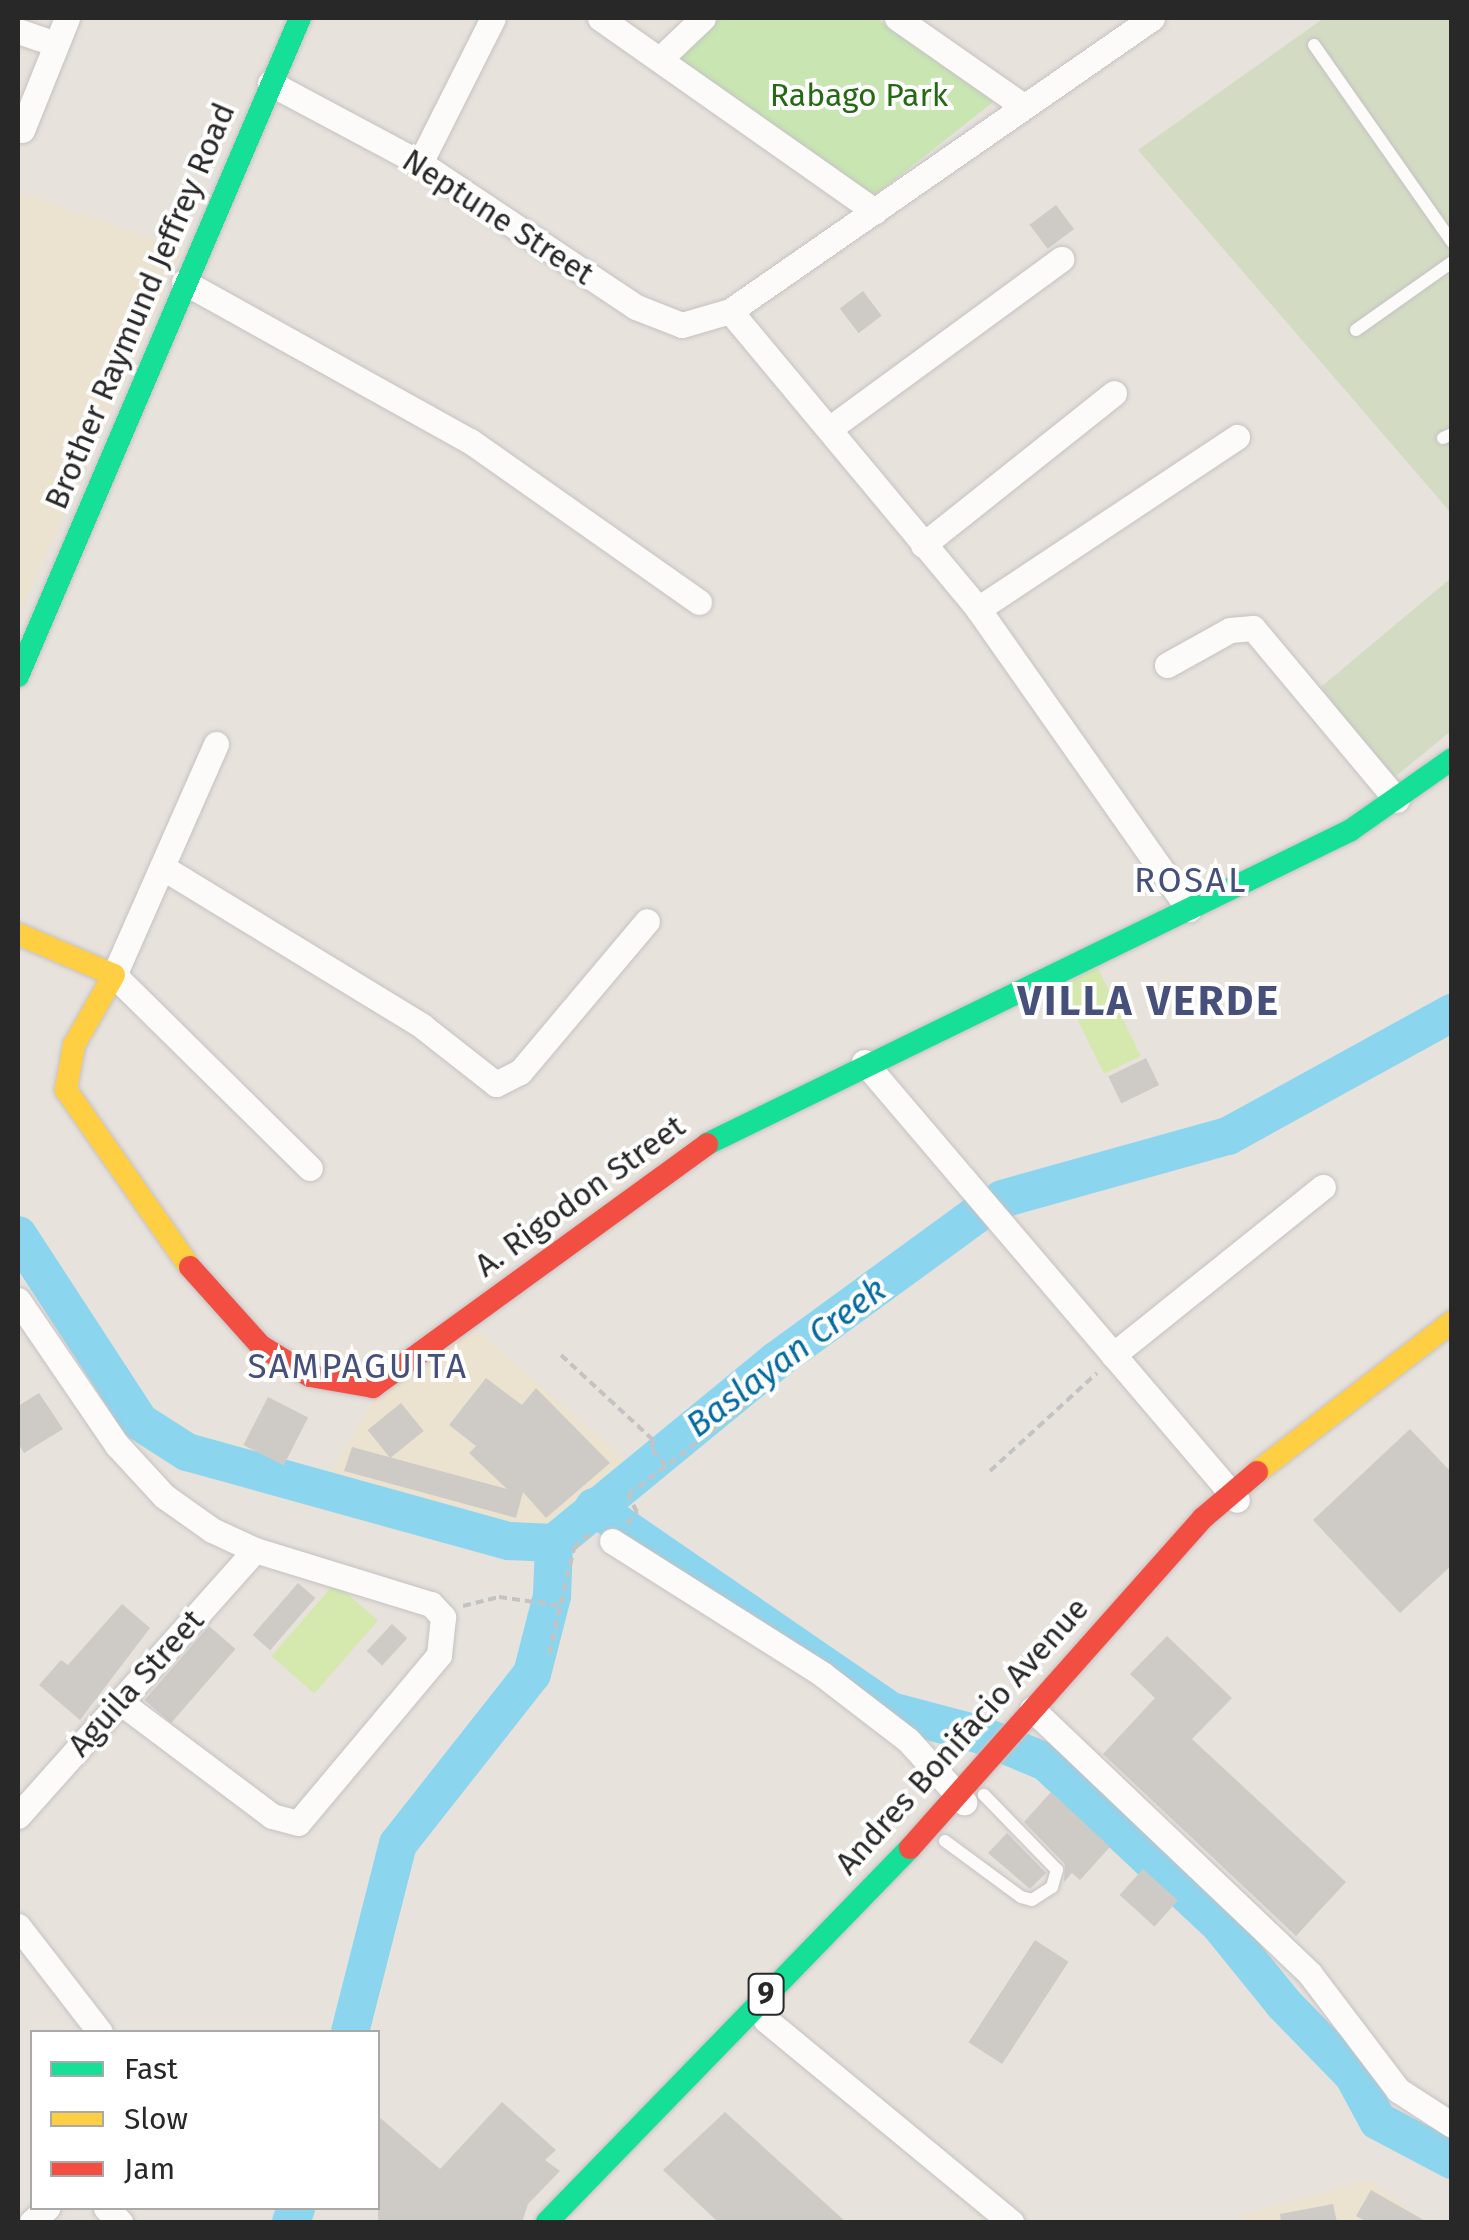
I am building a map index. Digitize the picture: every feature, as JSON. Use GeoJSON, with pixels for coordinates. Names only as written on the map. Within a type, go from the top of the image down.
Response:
{"type":"FeatureCollection","features":[{"type":"Feature","properties":{"kind":"main road","name":"Brother Raymund Jeffrey Road"},"geometry":{"type":"LineString","coordinates":[[18,676],[270,83],[293,20]]}},
{"type":"Feature","properties":{"kind":"main road","name":"A. Rigodon Street"},"geometry":{"type":"LineString","coordinates":[[114,975],[65,1069],[73,1106],[222,1307],[260,1346],[310,1376],[350,1388],[396,1376],[687,1154],[864,1062],[1189,909],[1398,800],[1452,760]]}},
{"type":"Feature","properties":{"kind":"main road"},"geometry":{"type":"LineString","coordinates":[[18,934],[114,975]]}},
{"type":"Feature","properties":{"kind":"main road","name":"Andres Bonifacio Avenue"},"geometry":{"type":"LineString","coordinates":[[577,2222],[766,2020],[945,1841],[992,1768],[1238,1500],[1335,1406],[1452,1322]]}},
{"type":"Feature","properties":{"kind":"main road","name":"Andres Bonifacio Avenue"},"geometry":{"type":"LineString","coordinates":[[1238,1500],[1452,1345]]}},
{"type":"Feature","properties":{"kind":"main road","name":"Andres Bonifacio Avenue"},"geometry":{"type":"LineString","coordinates":[[547,2222],[971,1799]]}},
{"type":"Feature","properties":{"kind":"street"},"geometry":{"type":"LineString","coordinates":[[22,130],[67,18]]}},
{"type":"Feature","properties":{"kind":"street"},"geometry":{"type":"LineString","coordinates":[[420,163],[493,18]]}},
{"type":"Feature","properties":{"kind":"street"},"geometry":{"type":"LineString","coordinates":[[600,18],[875,211]]}},
{"type":"Feature","properties":{"kind":"street"},"geometry":{"type":"LineString","coordinates":[[661,58],[703,18]]}},
{"type":"Feature","properties":{"kind":"street"},"geometry":{"type":"LineString","coordinates":[[897,18],[1024,106]]}},
{"type":"Feature","properties":{"kind":"street","name":"Neptune Street"},"geometry":{"type":"LineString","coordinates":[[270,83],[420,163],[660,320],[682,325],[730,312],[1152,18]]}},
{"type":"Feature","properties":{"kind":"street"},"geometry":{"type":"LineString","coordinates":[[18,30],[56,44]]}},
{"type":"Feature","properties":{"kind":"street"},"geometry":{"type":"LineString","coordinates":[[829,430],[1061,259]]}},
{"type":"Feature","properties":{"kind":"street"},"geometry":{"type":"LineString","coordinates":[[184,282],[470,441],[700,602]]}},
{"type":"Feature","properties":{"kind":"street"},"geometry":{"type":"LineString","coordinates":[[730,312],[978,609],[1189,909]]}},
{"type":"Feature","properties":{"kind":"street"},"geometry":{"type":"LineString","coordinates":[[923,545],[1114,393]]}},
{"type":"Feature","properties":{"kind":"street"},"geometry":{"type":"LineString","coordinates":[[978,609],[1237,437]]}},
{"type":"Feature","properties":{"kind":"street"},"geometry":{"type":"LineString","coordinates":[[1166,665],[1230,630],[1253,628],[1398,800]]}},
{"type":"Feature","properties":{"kind":"street"},"geometry":{"type":"LineString","coordinates":[[216,744],[114,975],[310,1168]]}},
{"type":"Feature","properties":{"kind":"street"},"geometry":{"type":"LineString","coordinates":[[162,866],[422,1026],[496,1084],[520,1072],[647,921]]}},
{"type":"Feature","properties":{"kind":"street"},"geometry":{"type":"LineString","coordinates":[[864,1062],[1238,1500]]}},
{"type":"Feature","properties":{"kind":"street"},"geometry":{"type":"LineString","coordinates":[[1113,1354],[1322,1187]]}},
{"type":"Feature","properties":{"kind":"street"},"geometry":{"type":"LineString","coordinates":[[18,1300],[117,1445],[164,1496],[212,1530],[255,1550],[432,1604],[439,1612],[444,1637],[439,1654],[298,1823],[272,1816],[119,1701]]}},
{"type":"Feature","properties":{"kind":"street"},"geometry":{"type":"LineString","coordinates":[[603,1535],[822,1674],[908,1740],[971,1799]]}},
{"type":"Feature","properties":{"kind":"street","name":"Aguila Street"},"geometry":{"type":"LineString","coordinates":[[18,1816],[255,1550]]}},
{"type":"Feature","properties":{"kind":"street"},"geometry":{"type":"LineString","coordinates":[[1030,1724],[1310,1974],[1398,2090],[1452,2125]]}},
{"type":"Feature","properties":{"kind":"street"},"geometry":{"type":"LineString","coordinates":[[18,1926],[98,2030]]}},
{"type":"Feature","properties":{"kind":"street"},"geometry":{"type":"LineString","coordinates":[[766,2020],[1011,2222]]}},
{"type":"Feature","properties":{"kind":"lane"},"geometry":{"type":"LineString","coordinates":[[1314,45],[1452,242]]}},
{"type":"Feature","properties":{"kind":"lane"},"geometry":{"type":"LineString","coordinates":[[1356,330],[1452,262]]}},
{"type":"Feature","properties":{"kind":"lane"},"geometry":{"type":"LineString","coordinates":[[945,1841],[1021,1896],[1032,1900],[1052,1887],[1057,1870],[971,1799]]}},
{"type":"Feature","properties":{"kind":"path"},"geometry":{"type":"LineString","coordinates":[[561,1354],[653,1440],[652,1450],[664,1465]]}},
{"type":"Feature","properties":{"kind":"path"},"geometry":{"type":"LineString","coordinates":[[990,1470],[1113,1354]]}},
{"type":"Feature","properties":{"kind":"path"},"geometry":{"type":"LineString","coordinates":[[634,1516],[628,1495],[746,1406]]}},
{"type":"Feature","properties":{"kind":"path"},"geometry":{"type":"LineString","coordinates":[[549,1654],[574,1548],[603,1535]]}},
{"type":"Feature","properties":{"kind":"path"},"geometry":{"type":"LineString","coordinates":[[439,1612],[499,1597],[559,1606]]}},
{"type":"Feature","properties":{"kind":"shaded area"},"geometry":{"type":"Polygon","coordinates":[[[18,191],[183,250],[18,617],[18,191]]]}},
{"type":"Feature","properties":{"kind":"shaded area"},"geometry":{"type":"Polygon","coordinates":[[[476,1330],[626,1460],[550,1526],[508,1524],[332,1471],[372,1402],[476,1330]]]}},
{"type":"Feature","properties":{"kind":"shaded area"},"geometry":{"type":"Polygon","coordinates":[[[1369,2180],[1426,2222],[1242,2222],[1241,2215],[1369,2180]]]}},
{"type":"Feature","properties":{"kind":"green space","name":"Rabago Park"},"geometry":{"type":"Polygon","coordinates":[[[716,18],[876,18],[997,99],[874,196],[674,56],[716,18]]]}},
{"type":"Feature","properties":{"kind":"green space"},"geometry":{"type":"Polygon","coordinates":[[[1324,18],[1451,18],[1451,513],[1138,150],[1324,18]]]}},
{"type":"Feature","properties":{"kind":"green space"},"geometry":{"type":"Polygon","coordinates":[[[1451,578],[1451,731],[1390,781],[1321,687],[1451,578]]]}},
{"type":"Feature","properties":{"kind":"green space"},"geometry":{"type":"Polygon","coordinates":[[[1098,968],[1141,1056],[1104,1074],[1061,986],[1098,968]]]}},
{"type":"Feature","properties":{"kind":"green space"},"geometry":{"type":"Polygon","coordinates":[[[335,1583],[378,1620],[314,1694],[271,1656],[335,1583]]]}},
{"type":"Feature","properties":{"kind":"building"},"geometry":{"type":"Polygon","coordinates":[[[1056,205],[1074,229],[1048,249],[1030,225],[1056,205]]]}},
{"type":"Feature","properties":{"kind":"building"},"geometry":{"type":"Polygon","coordinates":[[[863,291],[882,316],[858,333],[840,308],[863,291]]]}},
{"type":"Feature","properties":{"kind":"building"},"geometry":{"type":"Polygon","coordinates":[[[1146,1058],[1159,1085],[1121,1103],[1108,1076],[1146,1058]]]}},
{"type":"Feature","properties":{"kind":"building"},"geometry":{"type":"Polygon","coordinates":[[[486,1378],[522,1405],[536,1388],[610,1463],[546,1518],[523,1492],[516,1518],[344,1471],[352,1447],[507,1489],[469,1453],[476,1446],[449,1425],[486,1378]]]}},
{"type":"Feature","properties":{"kind":"building"},"geometry":{"type":"Polygon","coordinates":[[[39,1393],[63,1429],[24,1453],[18,1443],[18,1406],[39,1393]]]}},
{"type":"Feature","properties":{"kind":"building"},"geometry":{"type":"Polygon","coordinates":[[[268,1397],[308,1417],[284,1466],[243,1445],[268,1397]]]}},
{"type":"Feature","properties":{"kind":"building"},"geometry":{"type":"Polygon","coordinates":[[[401,1403],[424,1431],[390,1458],[368,1430],[401,1403]]]}},
{"type":"Feature","properties":{"kind":"building"},"geometry":{"type":"Polygon","coordinates":[[[1410,1429],[1452,1473],[1452,1565],[1400,1613],[1313,1520],[1410,1429]]]}},
{"type":"Feature","properties":{"kind":"building"},"geometry":{"type":"Polygon","coordinates":[[[298,1583],[315,1598],[270,1650],[253,1635],[298,1583]]]}},
{"type":"Feature","properties":{"kind":"building"},"geometry":{"type":"Polygon","coordinates":[[[122,1604],[150,1628],[80,1720],[39,1685],[61,1660],[68,1665],[122,1604]]]}},
{"type":"Feature","properties":{"kind":"building"},"geometry":{"type":"Polygon","coordinates":[[[392,1624],[407,1638],[382,1665],[367,1651],[392,1624]]]}},
{"type":"Feature","properties":{"kind":"building"},"geometry":{"type":"Polygon","coordinates":[[[209,1626],[235,1649],[171,1723],[145,1700],[209,1626]]]}},
{"type":"Feature","properties":{"kind":"building"},"geometry":{"type":"Polygon","coordinates":[[[1167,1636],[1232,1698],[1192,1739],[1346,1882],[1296,1936],[1103,1754],[1155,1698],[1130,1674],[1167,1636]]]}},
{"type":"Feature","properties":{"kind":"building"},"geometry":{"type":"Polygon","coordinates":[[[1051,1792],[1110,1847],[1080,1880],[1072,1873],[1064,1882],[1065,1864],[1024,1822],[1051,1792]]]}},
{"type":"Feature","properties":{"kind":"building"},"geometry":{"type":"Polygon","coordinates":[[[1007,1833],[1046,1873],[1030,1889],[988,1853],[1007,1833]]]}},
{"type":"Feature","properties":{"kind":"building"},"geometry":{"type":"Polygon","coordinates":[[[1143,1869],[1178,1900],[1155,1926],[1120,1895],[1143,1869]]]}},
{"type":"Feature","properties":{"kind":"building"},"geometry":{"type":"Polygon","coordinates":[[[1035,1940],[1069,1962],[1002,2064],[969,2042],[1035,1940]]]}},
{"type":"Feature","properties":{"kind":"building"},"geometry":{"type":"Polygon","coordinates":[[[502,2102],[556,2150],[545,2160],[560,2171],[528,2204],[522,2222],[378,2222],[380,2118],[440,2169],[502,2102]]]}},
{"type":"Feature","properties":{"kind":"building"},"geometry":{"type":"Polygon","coordinates":[[[725,2112],[846,2222],[718,2222],[663,2170],[725,2112]]]}},
{"type":"Feature","properties":{"kind":"building"},"geometry":{"type":"Polygon","coordinates":[[[1371,2190],[1427,2222],[1367,2222],[1356,2216],[1371,2190]]]}},
{"type":"Feature","properties":{"kind":"building"},"geometry":{"type":"Polygon","coordinates":[[[1333,2204],[1337,2222],[1281,2222],[1280,2214],[1333,2204]]]}},
{"type":"Feature","properties":{"kind":"waterway","name":"Baslayan Creek"},"geometry":{"type":"LineString","coordinates":[[1002,1199],[1228,1136],[1452,1013]]}},
{"type":"Feature","properties":{"kind":"waterway"},"geometry":{"type":"LineString","coordinates":[[18,1235],[140,1422],[187,1452],[509,1541],[554,1543],[777,1360],[980,1212]]}},
{"type":"Feature","properties":{"kind":"waterway"},"geometry":{"type":"LineString","coordinates":[[594,1507],[891,1711],[981,1735],[1046,1762],[1220,1925],[1284,2004],[1353,2075],[1378,2121],[1452,2160]]}},
{"type":"Feature","properties":{"kind":"waterway","name":"Baslayan Creek"},"geometry":{"type":"LineString","coordinates":[[351,2030],[398,1844],[532,1674],[552,1596],[554,1543]]}},
{"type":"Feature","properties":{"kind":"waterway","name":"Baslayan Creek"},"geometry":{"type":"LineString","coordinates":[[291,2222],[295,2210]]}},
{"type":"Feature","properties":{"kind":"traffic: fast"},"geometry":{"type":"LineString","coordinates":[[18,676],[300,18]]}},
{"type":"Feature","properties":{"kind":"traffic: fast"},"geometry":{"type":"LineString","coordinates":[[707,1144],[1351,830],[1452,759]]}},
{"type":"Feature","properties":{"kind":"traffic: fast"},"geometry":{"type":"LineString","coordinates":[[547,2222],[910,1848]]}},
{"type":"Feature","properties":{"kind":"traffic: slow"},"geometry":{"type":"LineString","coordinates":[[18,934],[114,975],[74,1045],[66,1090],[190,1267]]}},
{"type":"Feature","properties":{"kind":"traffic: slow"},"geometry":{"type":"LineString","coordinates":[[1257,1472],[1452,1322]]}},
{"type":"Feature","properties":{"kind":"traffic: jam"},"geometry":{"type":"LineString","coordinates":[[190,1267],[261,1346],[310,1376],[373,1387],[707,1144]]}},
{"type":"Feature","properties":{"kind":"traffic: jam"},"geometry":{"type":"LineString","coordinates":[[910,1848],[1203,1518],[1257,1472]]}},
{"type":"Feature","properties":{"kind":"district","name":"ROSAL"},"geometry":{"type":"Point","coordinates":[1191,880]}},
{"type":"Feature","properties":{"kind":"district","name":"VILLA VERDE"},"geometry":{"type":"Point","coordinates":[1149,1001]}},
{"type":"Feature","properties":{"kind":"district","name":"SAMPAGUITA"},"geometry":{"type":"Point","coordinates":[358,1366]}}]}
